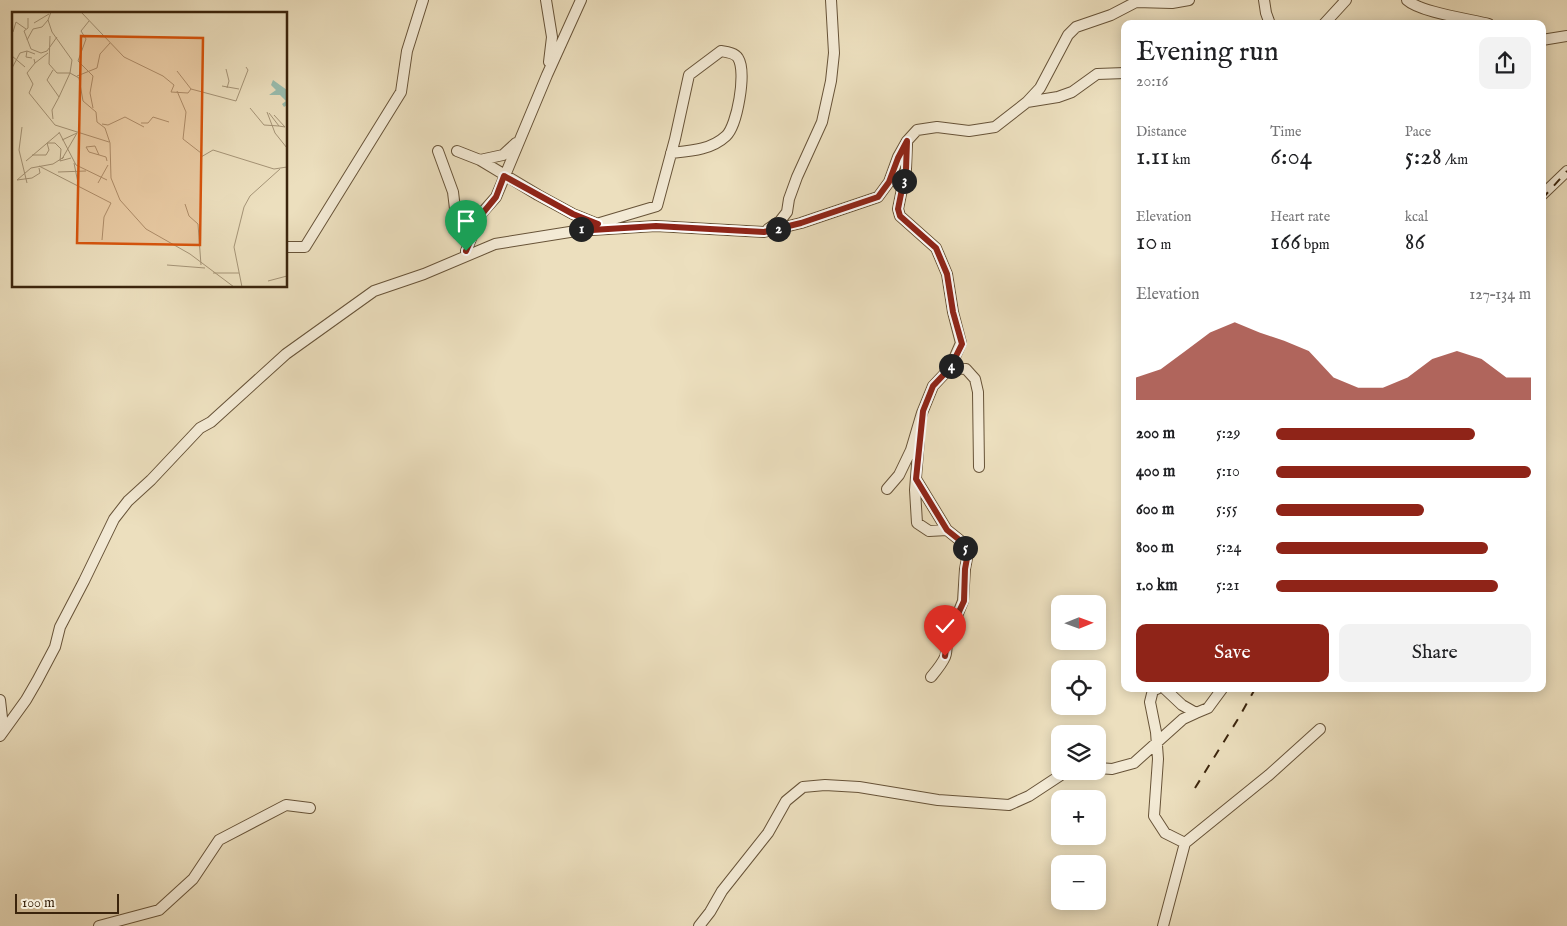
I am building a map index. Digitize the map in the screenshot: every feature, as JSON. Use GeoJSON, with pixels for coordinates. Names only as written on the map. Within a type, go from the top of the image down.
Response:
{"type":"FeatureCollection","features":[{"type":"Feature","properties":{"kind":"street"},"geometry":{"type":"LineString","coordinates":[[288,247],[305,247],[401,92],[407,51],[422,0]]}},
{"type":"Feature","properties":{"kind":"street"},"geometry":{"type":"LineString","coordinates":[[546,0],[552,37],[547,75]]}},
{"type":"Feature","properties":{"kind":"street"},"geometry":{"type":"LineString","coordinates":[[438,151],[453,192],[458,234],[482,214],[496,197],[547,75],[581,0]]}},
{"type":"Feature","properties":{"kind":"street"},"geometry":{"type":"LineString","coordinates":[[764,232],[780,221],[787,212],[796,177],[822,122],[832,81],[834,53],[831,0]]}},
{"type":"Feature","properties":{"kind":"street"},"geometry":{"type":"LineString","coordinates":[[1,734],[26,700],[37,681],[54,648],[60,627],[114,519],[128,500],[151,480],[200,428],[211,422],[286,354],[374,291],[424,274],[495,244],[576,231],[656,226],[764,232],[801,223],[878,197],[889,182],[907,141],[917,130],[937,127],[969,132],[995,127],[1027,102],[1040,88],[1068,35],[1076,27],[1111,15],[1136,2],[1172,4],[1189,0]]}},
{"type":"Feature","properties":{"kind":"street"},"geometry":{"type":"LineString","coordinates":[[1264,0],[1269,20]]}},
{"type":"Feature","properties":{"kind":"street"},"geometry":{"type":"LineString","coordinates":[[1328,20],[1346,0]]}},
{"type":"Feature","properties":{"kind":"street"},"geometry":{"type":"LineString","coordinates":[[1407,0],[1411,4],[1430,10],[1472,20]]}},
{"type":"Feature","properties":{"kind":"street"},"geometry":{"type":"LineString","coordinates":[[1546,39],[1567,36]]}},
{"type":"Feature","properties":{"kind":"street"},"geometry":{"type":"LineString","coordinates":[[576,231],[657,206],[689,75],[721,51],[732,53],[738,58],[741,66],[740,92],[735,123],[727,136],[712,145],[694,151],[671,154]]}},
{"type":"Feature","properties":{"kind":"street"},"geometry":{"type":"LineString","coordinates":[[1027,102],[1058,97],[1072,92],[1097,74],[1121,73]]}},
{"type":"Feature","properties":{"kind":"street"},"geometry":{"type":"LineString","coordinates":[[480,160],[503,155],[521,138]]}},
{"type":"Feature","properties":{"kind":"street"},"geometry":{"type":"LineString","coordinates":[[887,489],[899,475],[911,450],[933,386],[950,368],[962,344],[953,312],[947,274],[936,248],[900,216],[898,209],[906,169],[907,141]]}},
{"type":"Feature","properties":{"kind":"street"},"geometry":{"type":"LineString","coordinates":[[457,151],[480,160],[504,176],[573,214],[598,224]]}},
{"type":"Feature","properties":{"kind":"street"},"geometry":{"type":"LineString","coordinates":[[1546,191],[1567,171]]}},
{"type":"Feature","properties":{"kind":"street"},"geometry":{"type":"LineString","coordinates":[[466,251],[482,214]]}},
{"type":"Feature","properties":{"kind":"street"},"geometry":{"type":"LineString","coordinates":[[950,368],[966,369],[975,379],[978,392],[979,467]]}},
{"type":"Feature","properties":{"kind":"street"},"geometry":{"type":"LineString","coordinates":[[923,411],[916,479],[917,523],[929,531],[947,530]]}},
{"type":"Feature","properties":{"kind":"street"},"geometry":{"type":"LineString","coordinates":[[916,479],[947,530],[962,542],[968,553],[965,569],[964,601],[957,616],[951,618],[945,628],[947,643],[945,656],[931,677]]}},
{"type":"Feature","properties":{"kind":"street"},"geometry":{"type":"LineString","coordinates":[[1152,692],[1150,702],[1158,740],[1154,816],[1165,833],[1185,843]]}},
{"type":"Feature","properties":{"kind":"street"},"geometry":{"type":"LineString","coordinates":[[1168,692],[1182,705],[1196,713]]}},
{"type":"Feature","properties":{"kind":"street"},"geometry":{"type":"LineString","coordinates":[[1106,769],[1134,764],[1182,719],[1208,708],[1220,692]]}},
{"type":"Feature","properties":{"kind":"street"},"geometry":{"type":"LineString","coordinates":[[0,700],[1,734]]}},
{"type":"Feature","properties":{"kind":"street"},"geometry":{"type":"LineString","coordinates":[[1162,926],[1185,843],[1320,730]]}},
{"type":"Feature","properties":{"kind":"street"},"geometry":{"type":"LineString","coordinates":[[699,926],[710,912],[722,891],[768,834],[786,800],[803,787],[825,785],[859,787],[938,800],[1009,805],[1029,796],[1053,780]]}},
{"type":"Feature","properties":{"kind":"street"},"geometry":{"type":"LineString","coordinates":[[99,926],[159,910],[193,879],[219,840],[286,805],[310,808]]}},
{"type":"Feature","properties":{"kind":"railway"},"geometry":{"type":"LineString","coordinates":[[1546,195],[1567,171]]}},
{"type":"Feature","properties":{"kind":"railway"},"geometry":{"type":"LineString","coordinates":[[1195,788],[1253,692]]}},
{"type":"Feature","properties":{"kind":"route"},"geometry":{"type":"LineString","coordinates":[[466,251],[482,214],[496,197],[504,176],[573,214],[598,224],[576,231],[656,226],[764,232],[801,223],[878,197],[889,182],[907,141],[906,169],[898,209],[900,216],[936,248],[947,274],[953,312],[962,344],[950,368],[933,386],[923,411],[916,479],[947,530],[962,542],[968,553],[965,569],[964,601],[957,616],[951,618],[945,628],[947,643],[945,656]]}}]}
